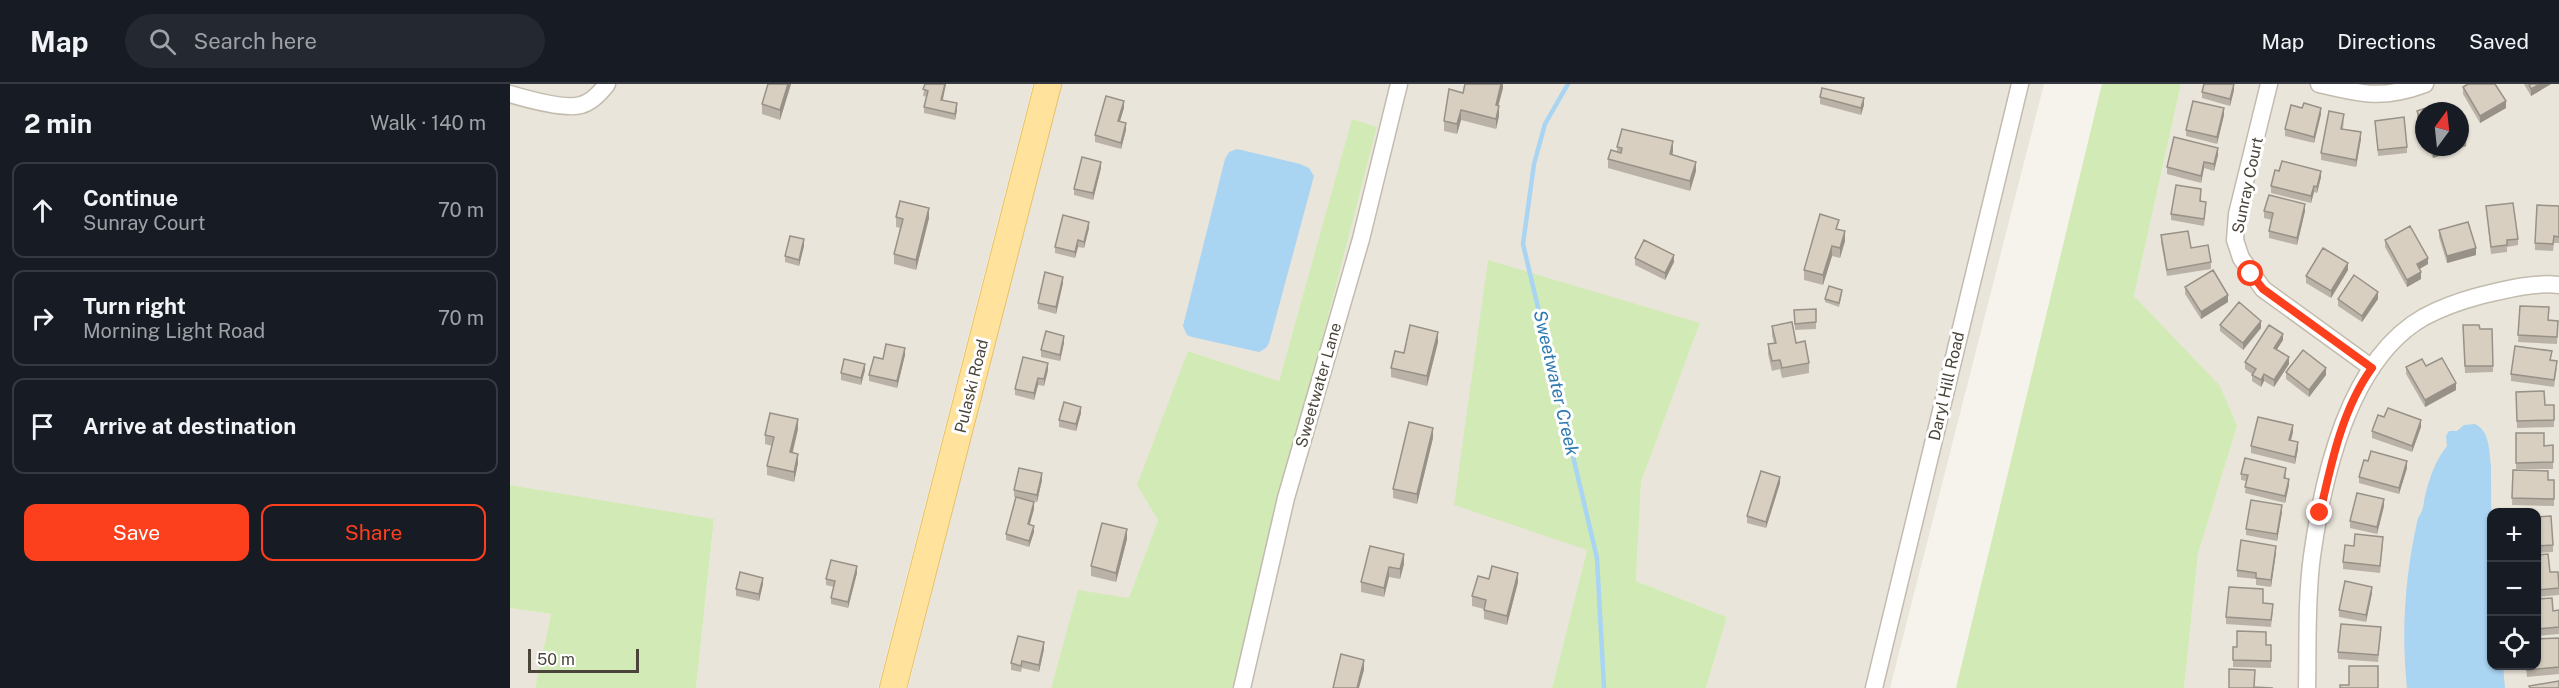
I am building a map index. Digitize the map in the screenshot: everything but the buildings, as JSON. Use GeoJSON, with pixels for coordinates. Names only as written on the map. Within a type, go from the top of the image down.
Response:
{"type":"FeatureCollection","features":[{"type":"Feature","properties":{"kind":"main road","name":"Pulaski Road"},"geometry":{"type":"LineString","coordinates":[[894,688],[1048,84]]}},
{"type":"Feature","properties":{"kind":"street"},"geometry":{"type":"LineString","coordinates":[[510,94],[546,103],[581,105],[598,95],[608,84]]}},
{"type":"Feature","properties":{"kind":"street","name":"Sweetwater Lane"},"geometry":{"type":"LineString","coordinates":[[1242,688],[1286,498],[1361,239],[1399,84]]}},
{"type":"Feature","properties":{"kind":"street","name":"Daryl Hill Road"},"geometry":{"type":"LineString","coordinates":[[1874,688],[2020,84]]}},
{"type":"Feature","properties":{"kind":"street","name":"Sunray Court"},"geometry":{"type":"LineString","coordinates":[[2269,84],[2237,214],[2235,240],[2238,249],[2251,274],[2263,289],[2372,368]]}},
{"type":"Feature","properties":{"kind":"street"},"geometry":{"type":"LineString","coordinates":[[2319,84],[2377,96],[2404,92],[2425,84]]}},
{"type":"Feature","properties":{"kind":"street"},"geometry":{"type":"LineString","coordinates":[[2307,688],[2312,558],[2330,466],[2361,383],[2394,340],[2422,318],[2457,302],[2505,289],[2559,285]]}},
{"type":"Feature","properties":{"kind":"shaded area"},"geometry":{"type":"Polygon","coordinates":[[[510,84],[1033,84],[878,688],[696,688],[714,520],[510,485],[510,84]]]}},
{"type":"Feature","properties":{"kind":"shaded area"},"geometry":{"type":"Polygon","coordinates":[[[1060,84],[2044,84],[1890,688],[1706,688],[1727,617],[1636,581],[1641,482],[1700,323],[1587,550],[1552,688],[1232,688],[1377,127],[1352,120],[1279,381],[1188,351],[1158,520],[1129,599],[1078,591],[1051,688],[908,688],[1060,84]]]}},
{"type":"Feature","properties":{"kind":"shaded area"},"geometry":{"type":"Polygon","coordinates":[[[2181,84],[2559,84],[2559,688],[2184,688],[2198,554],[2237,426],[2134,296],[2181,84]]]}},
{"type":"Feature","properties":{"kind":"shaded area"},"geometry":{"type":"Polygon","coordinates":[[[510,608],[551,614],[535,688],[510,688],[510,608]]]}},
{"type":"Feature","properties":{"kind":"green space"},"geometry":{"type":"Polygon","coordinates":[[[2102,84],[2181,84],[2134,296],[2220,386],[2237,426],[2198,554],[2184,688],[1956,688],[2102,84]]]}},
{"type":"Feature","properties":{"kind":"green space"},"geometry":{"type":"Polygon","coordinates":[[[1352,119],[1377,127],[1232,688],[1051,688],[1078,590],[1129,598],[1158,520],[1137,485],[1188,351],[1279,381],[1352,119]]]}},
{"type":"Feature","properties":{"kind":"green space"},"geometry":{"type":"Polygon","coordinates":[[[1488,260],[1700,323],[1641,482],[1636,581],[1727,617],[1706,688],[1552,688],[1587,550],[1454,505],[1488,260]]]}},
{"type":"Feature","properties":{"kind":"green space"},"geometry":{"type":"Polygon","coordinates":[[[510,485],[714,519],[696,688],[535,688],[551,614],[510,608],[510,485]]]}},
{"type":"Feature","properties":{"kind":"water"},"geometry":{"type":"Polygon","coordinates":[[[1237,149],[1300,164],[1309,168],[1314,176],[1269,343],[1259,352],[1192,337],[1187,335],[1183,326],[1225,159],[1229,152],[1237,149]]]}},
{"type":"Feature","properties":{"kind":"water"},"geometry":{"type":"Polygon","coordinates":[[[2475,424],[2484,431],[2490,454],[2491,508],[2487,508],[2487,670],[2503,670],[2505,688],[2407,688],[2404,645],[2405,603],[2418,518],[2433,470],[2447,446],[2446,436],[2449,431],[2457,431],[2464,425],[2475,424]]]}},
{"type":"Feature","properties":{"kind":"waterway","name":"Sweetwater Creek"},"geometry":{"type":"LineString","coordinates":[[1568,84],[1545,124],[1534,164],[1523,244],[1597,558],[1604,688]]}},
{"type":"Feature","properties":{"kind":"route"},"geometry":{"type":"LineString","coordinates":[[2251,274],[2263,289],[2372,368],[2361,383],[2346,419],[2330,466],[2320,513]]}}]}
